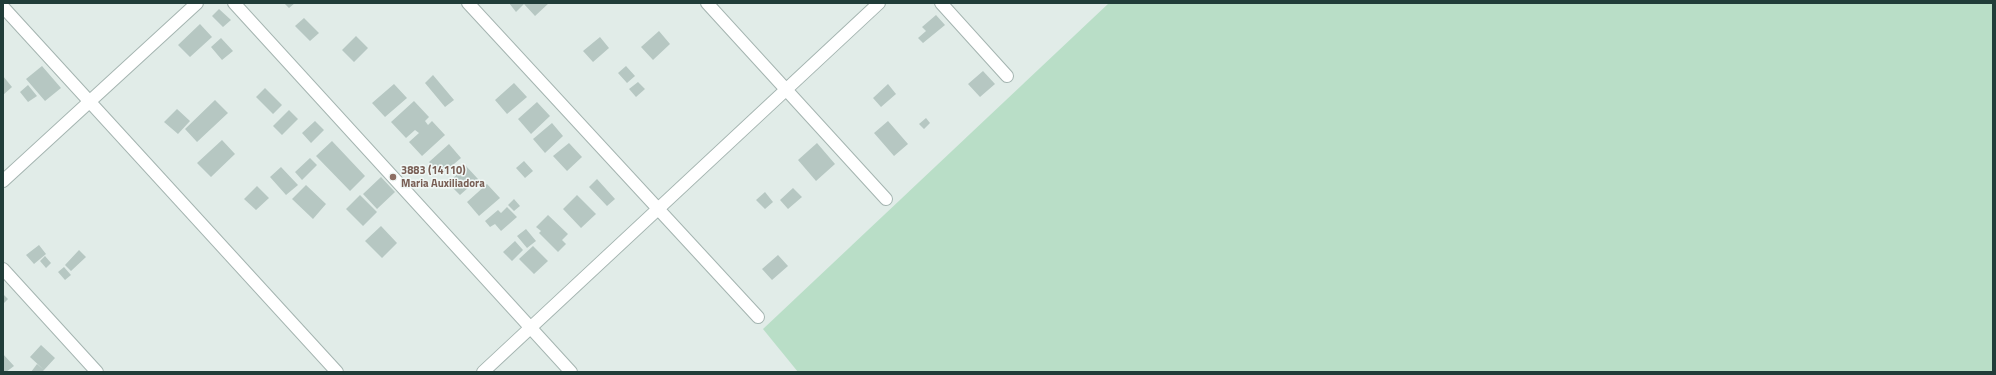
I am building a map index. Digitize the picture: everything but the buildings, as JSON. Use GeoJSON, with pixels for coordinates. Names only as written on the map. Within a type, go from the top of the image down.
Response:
{"type":"FeatureCollection","features":[{"type":"Feature","properties":{"kind":"street"},"geometry":{"type":"LineString","coordinates":[[3,181],[196,3]]}},
{"type":"Feature","properties":{"kind":"street"},"geometry":{"type":"LineString","coordinates":[[234,3],[572,372]]}},
{"type":"Feature","properties":{"kind":"street"},"geometry":{"type":"LineString","coordinates":[[468,3],[758,316]]}},
{"type":"Feature","properties":{"kind":"street"},"geometry":{"type":"LineString","coordinates":[[706,3],[886,199]]}},
{"type":"Feature","properties":{"kind":"street"},"geometry":{"type":"LineString","coordinates":[[483,372],[879,3]]}},
{"type":"Feature","properties":{"kind":"street"},"geometry":{"type":"LineString","coordinates":[[941,3],[1007,76]]}},
{"type":"Feature","properties":{"kind":"street"},"geometry":{"type":"LineString","coordinates":[[3,8],[336,372]]}},
{"type":"Feature","properties":{"kind":"street"},"geometry":{"type":"LineString","coordinates":[[3,269],[97,372]]}},
{"type":"Feature","properties":{"kind":"green space"},"geometry":{"type":"Polygon","coordinates":[[[1109,3],[1993,3],[1993,372],[798,372],[763,329],[1109,3]]]}},
{"type":"Feature","properties":{"kind":"place","name":"3883 (14110) Maria Auxiliadora"},"geometry":{"type":"Point","coordinates":[393,177]}}]}
